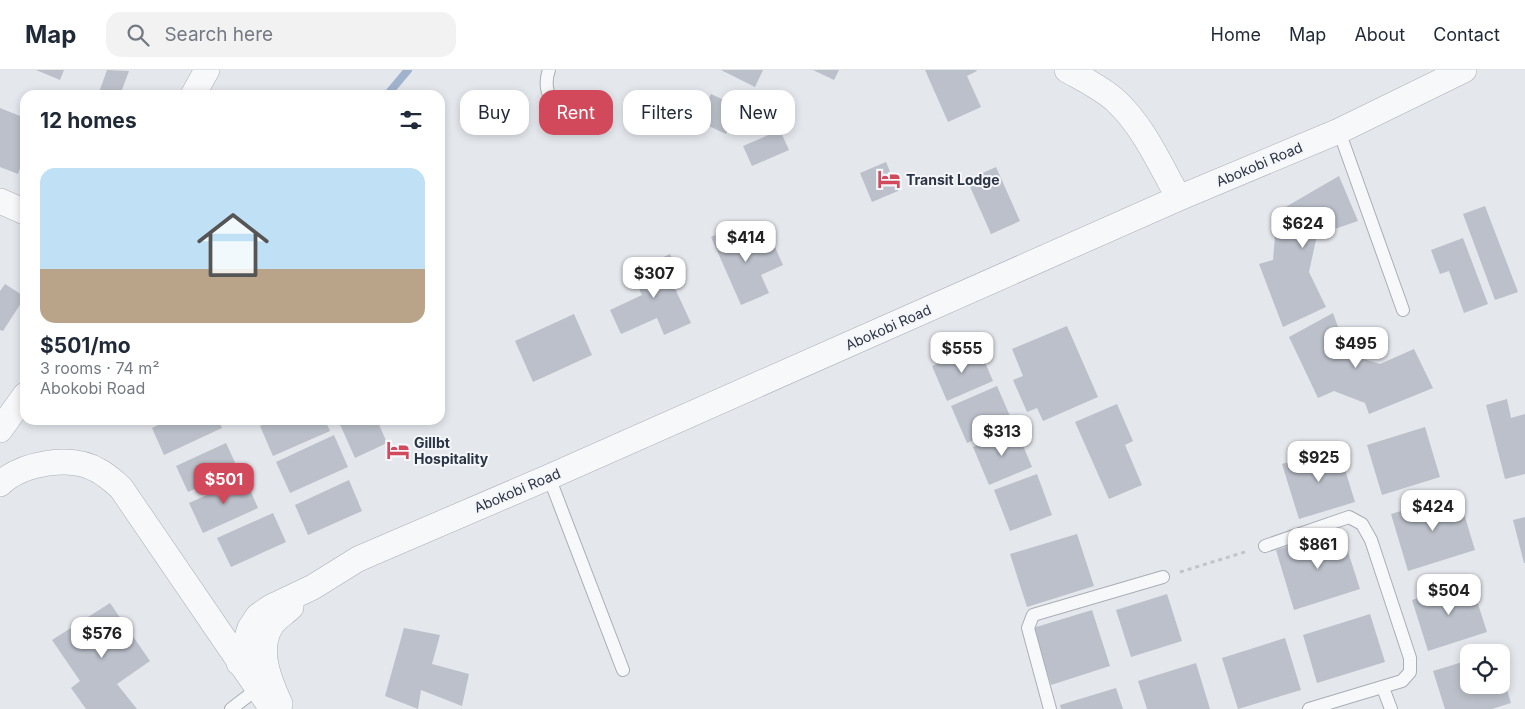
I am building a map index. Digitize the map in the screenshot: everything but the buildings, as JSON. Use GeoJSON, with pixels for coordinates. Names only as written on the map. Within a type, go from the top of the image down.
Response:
{"type":"FeatureCollection","features":[{"type":"Feature","properties":{"kind":"street"},"geometry":{"type":"LineString","coordinates":[[196,90],[207,70]]}},
{"type":"Feature","properties":{"kind":"street"},"geometry":{"type":"LineString","coordinates":[[1067,70],[1091,83],[1115,100],[1136,124],[1179,198]]}},
{"type":"Feature","properties":{"kind":"street","name":"Abokobi Road"},"geometry":{"type":"LineString","coordinates":[[239,663],[250,628],[258,616],[271,607],[314,587],[358,560],[1179,198],[1339,131],[1464,70]]}},
{"type":"Feature","properties":{"kind":"street"},"geometry":{"type":"LineString","coordinates":[[0,201],[20,210]]}},
{"type":"Feature","properties":{"kind":"street"},"geometry":{"type":"LineString","coordinates":[[0,430],[20,402]]}},
{"type":"Feature","properties":{"kind":"street"},"geometry":{"type":"LineString","coordinates":[[0,484],[16,473],[58,461],[77,463],[99,470],[121,488],[272,709]]}},
{"type":"Feature","properties":{"kind":"street","name":"Abokobi Road"},"geometry":{"type":"LineString","coordinates":[[282,709],[266,669],[265,642],[271,625],[314,587]]}},
{"type":"Feature","properties":{"kind":"lane"},"geometry":{"type":"LineString","coordinates":[[547,90],[545,80],[549,70]]}},
{"type":"Feature","properties":{"kind":"lane"},"geometry":{"type":"LineString","coordinates":[[1339,131],[1403,310]]}},
{"type":"Feature","properties":{"kind":"lane"},"geometry":{"type":"LineString","coordinates":[[548,477],[623,670]]}},
{"type":"Feature","properties":{"kind":"lane"},"geometry":{"type":"LineString","coordinates":[[1265,546],[1349,517],[1362,524],[1372,540],[1410,658],[1410,672],[1402,681],[1309,709]]}},
{"type":"Feature","properties":{"kind":"lane"},"geometry":{"type":"LineString","coordinates":[[1050,709],[1028,628],[1033,615],[1163,578]]}},
{"type":"Feature","properties":{"kind":"lane"},"geometry":{"type":"LineString","coordinates":[[1383,688],[1390,709]]}},
{"type":"Feature","properties":{"kind":"lane"},"geometry":{"type":"LineString","coordinates":[[231,709],[257,689]]}},
{"type":"Feature","properties":{"kind":"path"},"geometry":{"type":"LineString","coordinates":[[1163,578],[1265,546]]}},
{"type":"Feature","properties":{"kind":"waterway"},"geometry":{"type":"LineString","coordinates":[[391,90],[408,70]]}},
{"type":"Feature","properties":{"kind":"place","name":"Transit Lodge"},"geometry":{"type":"Point","coordinates":[889,179]}},
{"type":"Feature","properties":{"kind":"place","name":"Gillbt Hospitality"},"geometry":{"type":"Point","coordinates":[398,450]}}]}
